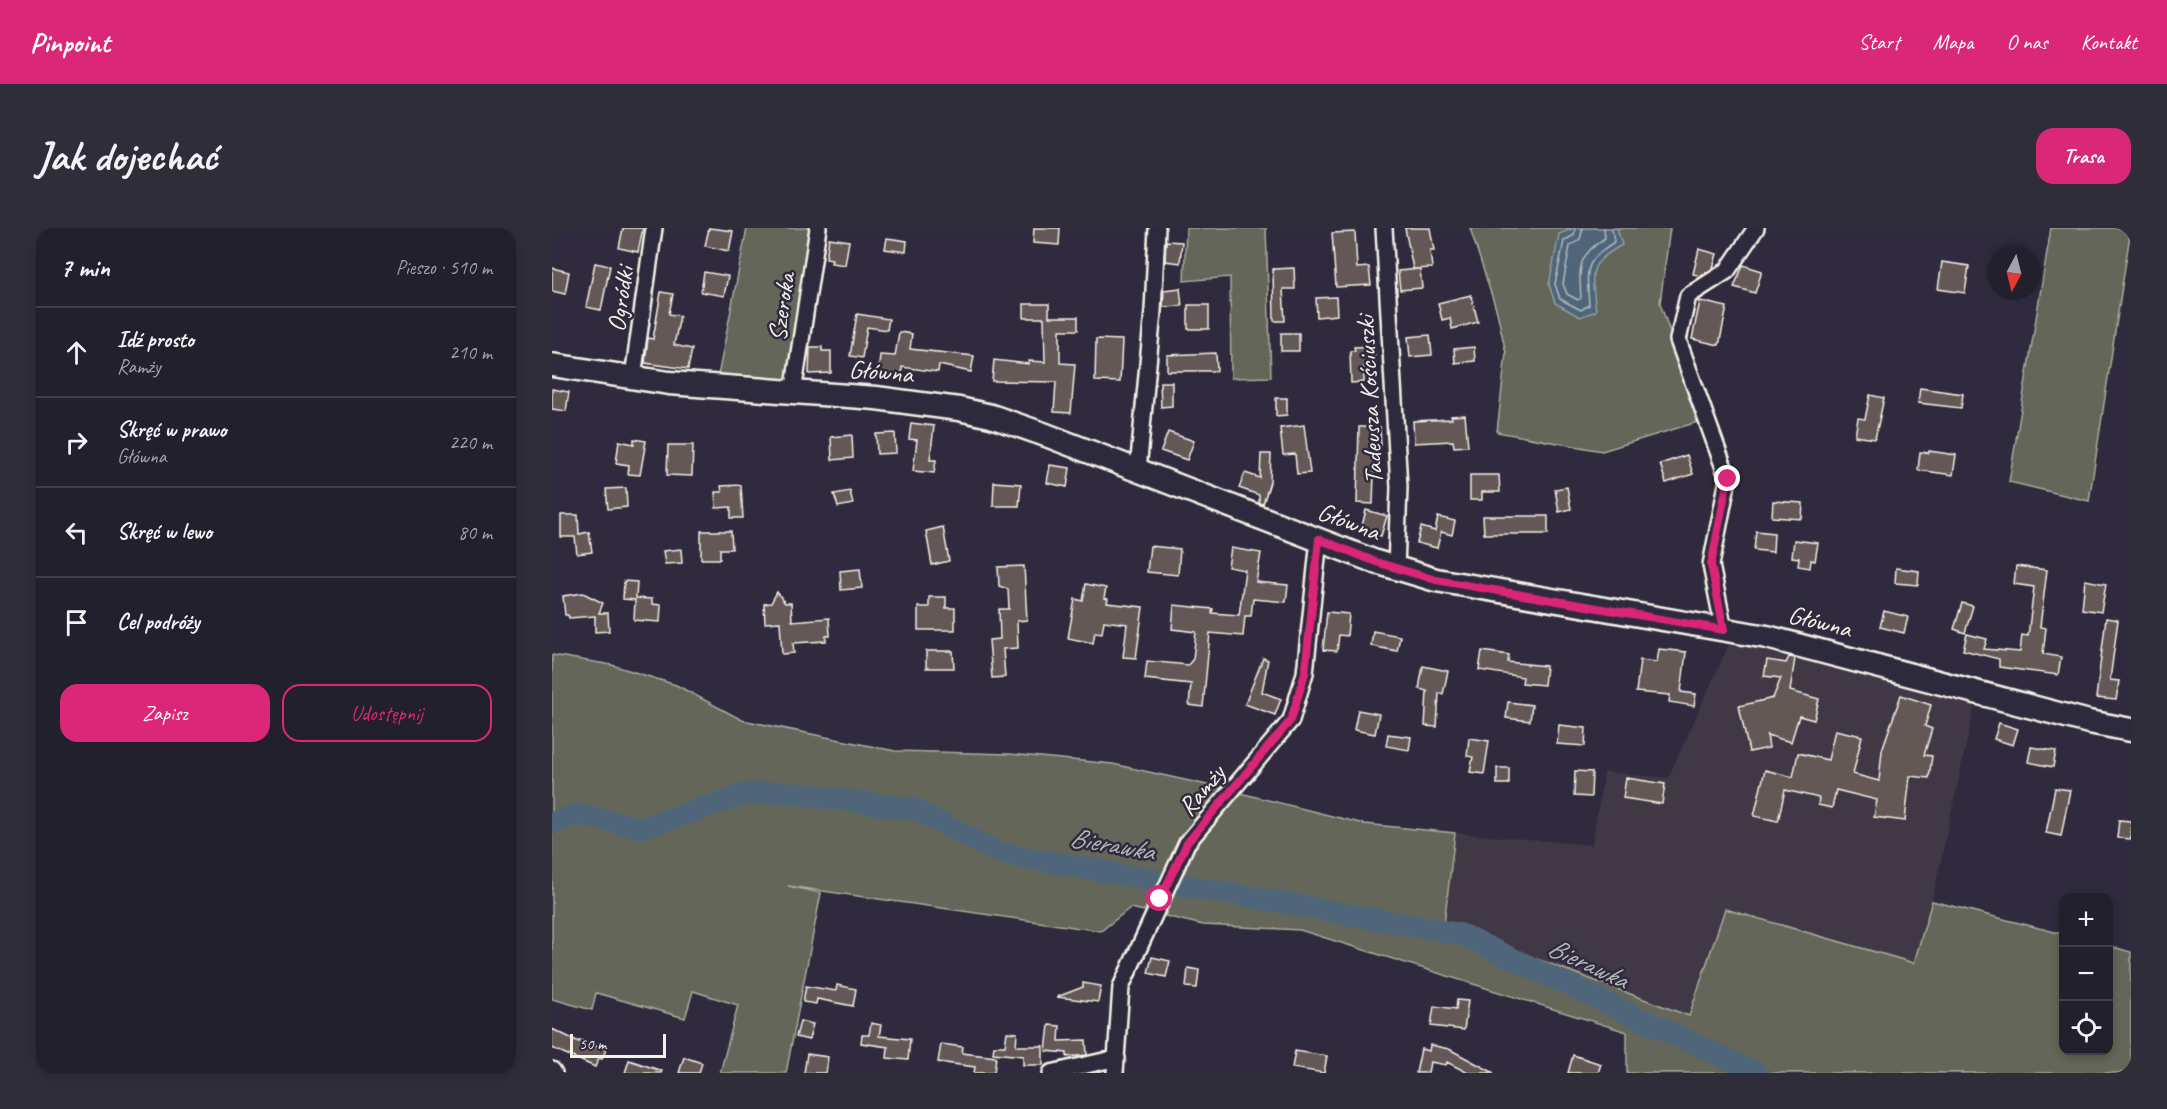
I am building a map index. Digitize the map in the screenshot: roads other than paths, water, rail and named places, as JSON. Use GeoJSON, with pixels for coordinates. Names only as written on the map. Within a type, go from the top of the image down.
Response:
{"type":"FeatureCollection","features":[{"type":"Feature","properties":{"kind":"main road","name":"Główna"},"geometry":{"type":"LineString","coordinates":[[552,364],[669,383],[876,398],[959,408],[1046,435],[1396,568],[1483,590],[1724,630],[1832,653],[2088,722],[2131,730]]}},
{"type":"Feature","properties":{"kind":"street","name":"Ogródki"},"geometry":{"type":"LineString","coordinates":[[633,377],[654,228]]}},
{"type":"Feature","properties":{"kind":"street","name":"Szeroka"},"geometry":{"type":"LineString","coordinates":[[793,393],[818,228]]}},
{"type":"Feature","properties":{"kind":"street"},"geometry":{"type":"LineString","coordinates":[[1138,470],[1153,311],[1156,228]]}},
{"type":"Feature","properties":{"kind":"street","name":"Tadeusza Kościuszki"},"geometry":{"type":"LineString","coordinates":[[1384,228],[1399,487],[1396,568]]}},
{"type":"Feature","properties":{"kind":"street"},"geometry":{"type":"LineString","coordinates":[[1724,630],[1711,565],[1728,479],[1678,340],[1688,296],[1727,271],[1756,228]]}},
{"type":"Feature","properties":{"kind":"street","name":"Ramży"},"geometry":{"type":"LineString","coordinates":[[1116,1065],[1120,987],[1187,843],[1291,720],[1305,673],[1319,539]]}},
{"type":"Feature","properties":{"kind":"street"},"geometry":{"type":"LineString","coordinates":[[1051,1073],[1116,1065]]}},
{"type":"Feature","properties":{"kind":"water"},"geometry":{"type":"Polygon","coordinates":[[[1574,228],[1617,228],[1622,245],[1602,258],[1596,265],[1593,279],[1596,311],[1580,317],[1555,303],[1549,285],[1559,234],[1574,228]]]}},
{"type":"Feature","properties":{"kind":"waterway","name":"Bierawka"},"geometry":{"type":"LineString","coordinates":[[552,823],[577,814],[641,828],[747,794],[783,792],[914,809],[999,853],[1460,934],[1756,1073]]}}]}
